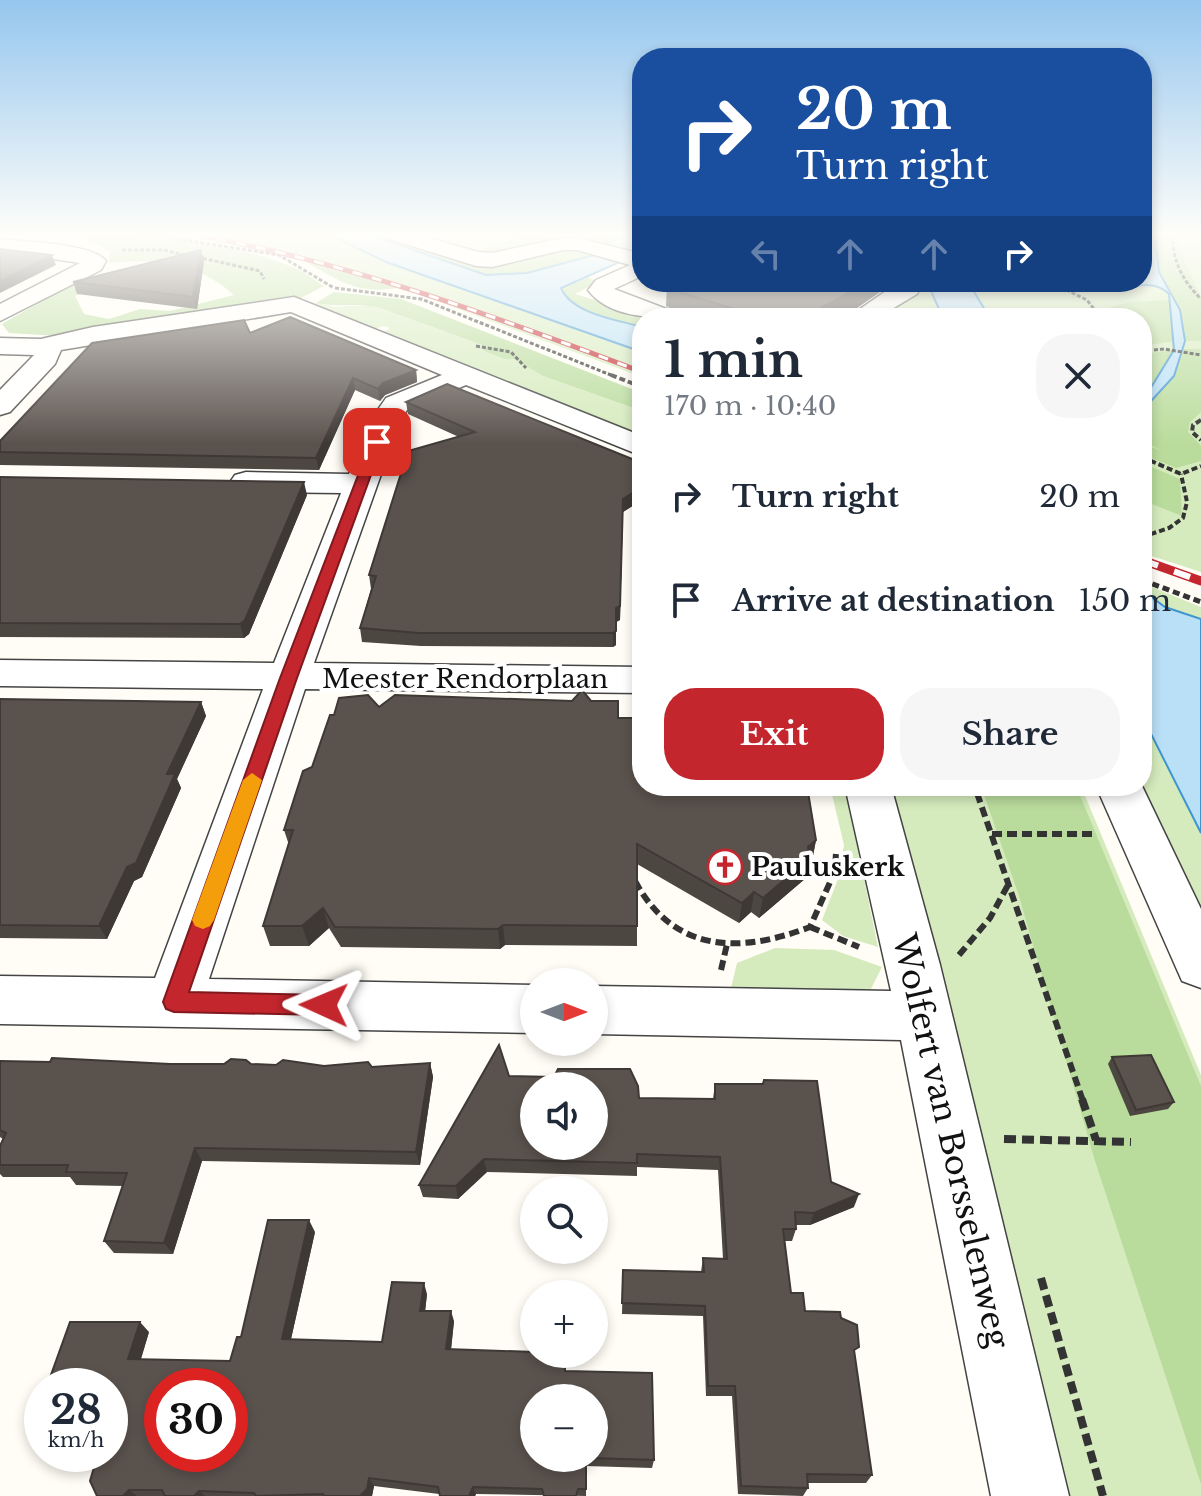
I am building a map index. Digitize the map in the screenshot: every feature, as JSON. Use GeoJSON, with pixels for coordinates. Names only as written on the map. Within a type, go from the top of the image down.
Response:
{"type":"FeatureCollection","features":[{"type":"Feature","properties":{"kind":"street"},"geometry":{"type":"LineString","coordinates":[[0,346],[41,347],[108,332],[300,305],[465,361],[632,442]]}},
{"type":"Feature","properties":{"kind":"street"},"geometry":{"type":"LineString","coordinates":[[0,406],[46,358],[48,350],[41,347]]}},
{"type":"Feature","properties":{"kind":"street"},"geometry":{"type":"LineString","coordinates":[[174,1002],[288,678],[385,421],[396,404],[465,361]]}},
{"type":"Feature","properties":{"kind":"street"},"geometry":{"type":"LineString","coordinates":[[219,481],[360,484]]}},
{"type":"Feature","properties":{"kind":"street","name":"Meester Rendorplaan"},"geometry":{"type":"LineString","coordinates":[[0,673],[632,680]]}},
{"type":"Feature","properties":{"kind":"street","name":"Wolfert van Borsselenweg"},"geometry":{"type":"LineString","coordinates":[[870,796],[918,990],[1030,1496]]}},
{"type":"Feature","properties":{"kind":"street"},"geometry":{"type":"LineString","coordinates":[[1124,796],[1201,965]]}},
{"type":"Feature","properties":{"kind":"street"},"geometry":{"type":"LineString","coordinates":[[608,1009],[918,990]]}},
{"type":"Feature","properties":{"kind":"street"},"geometry":{"type":"LineString","coordinates":[[0,1000],[520,1009]]}},
{"type":"Feature","properties":{"kind":"path"},"geometry":{"type":"LineString","coordinates":[[436,305],[632,383]]}},
{"type":"Feature","properties":{"kind":"path"},"geometry":{"type":"LineString","coordinates":[[1152,350],[1201,355]]}},
{"type":"Feature","properties":{"kind":"path"},"geometry":{"type":"LineString","coordinates":[[465,361],[509,351],[522,360],[527,370]]}},
{"type":"Feature","properties":{"kind":"path"},"geometry":{"type":"LineString","coordinates":[[1201,420],[1193,425],[1192,432],[1201,440]]}},
{"type":"Feature","properties":{"kind":"path"},"geometry":{"type":"LineString","coordinates":[[1152,461],[1181,474],[1201,466]]}},
{"type":"Feature","properties":{"kind":"path"},"geometry":{"type":"LineString","coordinates":[[1152,534],[1180,524],[1187,517],[1189,510],[1181,474]]}},
{"type":"Feature","properties":{"kind":"path"},"geometry":{"type":"LineString","coordinates":[[1152,583],[1201,602]]}},
{"type":"Feature","properties":{"kind":"path"},"geometry":{"type":"LineString","coordinates":[[979,796],[1096,1140]]}},
{"type":"Feature","properties":{"kind":"path"},"geometry":{"type":"LineString","coordinates":[[992,834],[1055,834]]}},
{"type":"Feature","properties":{"kind":"path"},"geometry":{"type":"LineString","coordinates":[[632,875],[652,910],[672,927],[698,937],[727,944],[794,934],[810,927],[835,871],[837,841]]}},
{"type":"Feature","properties":{"kind":"path"},"geometry":{"type":"LineString","coordinates":[[918,990],[956,959],[990,918],[1009,884]]}},
{"type":"Feature","properties":{"kind":"path"},"geometry":{"type":"LineString","coordinates":[[810,927],[849,943]]}},
{"type":"Feature","properties":{"kind":"path"},"geometry":{"type":"LineString","coordinates":[[951,1137],[1131,1142]]}},
{"type":"Feature","properties":{"kind":"green space"},"geometry":{"type":"Polygon","coordinates":[[[35,305],[79,305],[84,314],[109,319],[140,309],[170,311],[195,305],[265,305],[59,336],[9,333],[2,324],[35,305]]]}},
{"type":"Feature","properties":{"kind":"green space"},"geometry":{"type":"Polygon","coordinates":[[[312,305],[369,305],[482,345],[484,351],[504,359],[514,359],[543,376],[632,407],[632,434],[382,333],[390,328],[374,329],[312,305]]]}},
{"type":"Feature","properties":{"kind":"green space"},"geometry":{"type":"Polygon","coordinates":[[[332,305],[416,305],[632,389],[632,407],[543,376],[514,359],[504,359],[484,351],[482,345],[379,308],[332,305]]]}},
{"type":"Feature","properties":{"kind":"green space"},"geometry":{"type":"Polygon","coordinates":[[[447,305],[508,305],[632,348],[632,373],[447,305]]]}},
{"type":"Feature","properties":{"kind":"green space"},"geometry":{"type":"Polygon","coordinates":[[[577,305],[610,305],[632,312],[632,324],[597,314],[577,305]]]}},
{"type":"Feature","properties":{"kind":"green space"},"geometry":{"type":"Polygon","coordinates":[[[891,305],[1201,305],[1201,572],[1152,556],[1152,308],[887,308],[891,305]]]}},
{"type":"Feature","properties":{"kind":"green space"},"geometry":{"type":"Polygon","coordinates":[[[1119,305],[1171,305],[1175,341],[1152,344],[1152,308],[1108,308],[1119,305]]]}},
{"type":"Feature","properties":{"kind":"green space"},"geometry":{"type":"Polygon","coordinates":[[[1174,305],[1201,305],[1201,341],[1185,341],[1183,326],[1174,305]]]}},
{"type":"Feature","properties":{"kind":"green space"},"geometry":{"type":"Polygon","coordinates":[[[1181,349],[1201,349],[1201,412],[1190,422],[1188,432],[1201,446],[1201,461],[1176,468],[1152,458],[1152,447],[1163,451],[1152,446],[1152,400],[1174,376],[1181,349]]]}},
{"type":"Feature","properties":{"kind":"green space"},"geometry":{"type":"Polygon","coordinates":[[[1174,350],[1152,386],[1152,353],[1174,350]]]}},
{"type":"Feature","properties":{"kind":"green space"},"geometry":{"type":"Polygon","coordinates":[[[1152,467],[1180,479],[1182,516],[1152,504],[1152,467]]]}},
{"type":"Feature","properties":{"kind":"green space"},"geometry":{"type":"Polygon","coordinates":[[[1152,587],[1201,607],[1201,619],[1165,607],[1152,597],[1152,587]]]}},
{"type":"Feature","properties":{"kind":"green space"},"geometry":{"type":"Polygon","coordinates":[[[1152,736],[1201,833],[1201,915],[1147,796],[1152,796],[1152,736]]]}},
{"type":"Feature","properties":{"kind":"green space"},"geometry":{"type":"Polygon","coordinates":[[[832,796],[847,796],[878,947],[843,936],[822,920],[838,879],[844,845],[832,796]]]}},
{"type":"Feature","properties":{"kind":"green space"},"geometry":{"type":"Polygon","coordinates":[[[888,796],[1085,796],[1201,1075],[1201,1496],[1066,1496],[888,796]]]}},
{"type":"Feature","properties":{"kind":"green space"},"geometry":{"type":"Polygon","coordinates":[[[984,796],[1080,796],[1201,1086],[1201,1484],[1095,1161],[1019,896],[984,796]]]}},
{"type":"Feature","properties":{"kind":"green space"},"geometry":{"type":"Polygon","coordinates":[[[775,948],[834,950],[882,967],[871,989],[730,992],[737,963],[775,948]]]}},
{"type":"Feature","properties":{"kind":"water"},"geometry":{"type":"Polygon","coordinates":[[[508,305],[576,305],[632,324],[632,348],[508,305]]]}},
{"type":"Feature","properties":{"kind":"water"},"geometry":{"type":"Polygon","coordinates":[[[937,305],[982,305],[984,308],[939,308],[937,305]]]}},
{"type":"Feature","properties":{"kind":"water"},"geometry":{"type":"Polygon","coordinates":[[[1170,305],[1177,305],[1180,310],[1185,341],[1174,376],[1152,400],[1152,386],[1174,350],[1170,305]]]}},
{"type":"Feature","properties":{"kind":"water"},"geometry":{"type":"Polygon","coordinates":[[[1152,597],[1165,607],[1201,619],[1201,833],[1152,736],[1152,597]]]}},
{"type":"Feature","properties":{"kind":"building"},"geometry":{"type":"Polygon","coordinates":[[[721,305],[826,305],[821,308],[731,308],[721,305]]]}},
{"type":"Feature","properties":{"kind":"building"},"geometry":{"type":"Polygon","coordinates":[[[290,317],[416,370],[383,383],[378,389],[353,378],[316,458],[0,452],[0,441],[92,343],[244,320],[250,333],[290,317]]]}},
{"type":"Feature","properties":{"kind":"building"},"geometry":{"type":"Polygon","coordinates":[[[447,384],[632,459],[632,493],[623,499],[620,606],[616,608],[616,631],[419,633],[360,628],[376,576],[369,575],[408,451],[475,432],[406,402],[447,384]]]}},
{"type":"Feature","properties":{"kind":"building"},"geometry":{"type":"Polygon","coordinates":[[[0,477],[304,482],[245,620],[240,624],[0,623],[0,477]]]}},
{"type":"Feature","properties":{"kind":"building"},"geometry":{"type":"Polygon","coordinates":[[[582,690],[591,701],[618,701],[618,718],[632,718],[632,796],[809,796],[816,840],[808,847],[810,858],[763,898],[754,892],[742,903],[637,844],[637,926],[503,925],[498,929],[335,927],[323,908],[302,926],[263,926],[293,830],[284,830],[303,771],[312,767],[339,698],[368,695],[379,707],[395,695],[572,701],[582,690]]]}},
{"type":"Feature","properties":{"kind":"building"},"geometry":{"type":"Polygon","coordinates":[[[0,699],[201,702],[167,774],[175,774],[136,863],[127,867],[99,926],[0,925],[0,699]]]}},
{"type":"Feature","properties":{"kind":"building"},"geometry":{"type":"Polygon","coordinates":[[[499,1045],[509,1076],[520,1076],[520,1160],[484,1159],[456,1186],[419,1185],[499,1045]]]}},
{"type":"Feature","properties":{"kind":"building"},"geometry":{"type":"Polygon","coordinates":[[[1151,1055],[1174,1102],[1136,1110],[1112,1057],[1151,1055]]]}},
{"type":"Feature","properties":{"kind":"building"},"geometry":{"type":"Polygon","coordinates":[[[52,1058],[170,1064],[224,1064],[231,1059],[276,1065],[283,1060],[324,1066],[368,1062],[372,1067],[430,1063],[416,1152],[195,1148],[164,1243],[104,1241],[127,1173],[66,1172],[68,1165],[0,1165],[0,1146],[6,1133],[0,1130],[0,1061],[50,1062],[52,1058]]]}},
{"type":"Feature","properties":{"kind":"building"},"geometry":{"type":"Polygon","coordinates":[[[558,1069],[630,1069],[638,1086],[639,1098],[715,1099],[715,1084],[763,1084],[764,1080],[817,1081],[831,1182],[859,1194],[814,1213],[795,1212],[796,1229],[783,1229],[791,1293],[803,1293],[805,1311],[840,1312],[841,1318],[857,1325],[859,1347],[854,1350],[872,1475],[807,1474],[808,1488],[741,1486],[735,1386],[708,1386],[705,1306],[622,1303],[623,1270],[704,1272],[703,1258],[727,1259],[720,1157],[637,1154],[637,1163],[522,1160],[608,1160],[608,1072],[556,1072],[558,1069]]]}},
{"type":"Feature","properties":{"kind":"building"},"geometry":{"type":"Polygon","coordinates":[[[268,1220],[309,1220],[282,1339],[382,1342],[392,1282],[424,1283],[420,1311],[451,1311],[446,1349],[520,1352],[520,1368],[652,1373],[654,1460],[608,1459],[608,1384],[520,1384],[520,1472],[586,1472],[586,1489],[578,1489],[576,1496],[544,1496],[542,1489],[473,1487],[469,1496],[440,1496],[438,1487],[369,1478],[367,1489],[360,1496],[256,1496],[254,1493],[199,1491],[194,1496],[165,1496],[162,1490],[129,1490],[123,1496],[97,1496],[90,1481],[93,1472],[128,1472],[128,1368],[53,1368],[70,1322],[140,1322],[128,1359],[230,1361],[237,1337],[241,1337],[268,1220]]]}},
{"type":"Feature","properties":{"kind":"railway"},"geometry":{"type":"LineString","coordinates":[[457,305],[632,368]]}},
{"type":"Feature","properties":{"kind":"railway"},"geometry":{"type":"LineString","coordinates":[[1152,564],[1201,581]]}},
{"type":"Feature","properties":{"kind":"slow traffic"},"geometry":{"type":"LineString","coordinates":[[203,920],[252,780]]}},
{"type":"Feature","properties":{"kind":"place","name":"Pauluskerk"},"geometry":{"type":"Point","coordinates":[725,867]}},
{"type":"Feature","properties":{"kind":"route"},"geometry":{"type":"LineString","coordinates":[[324,1005],[174,1002],[288,678],[377,442]]}}]}
